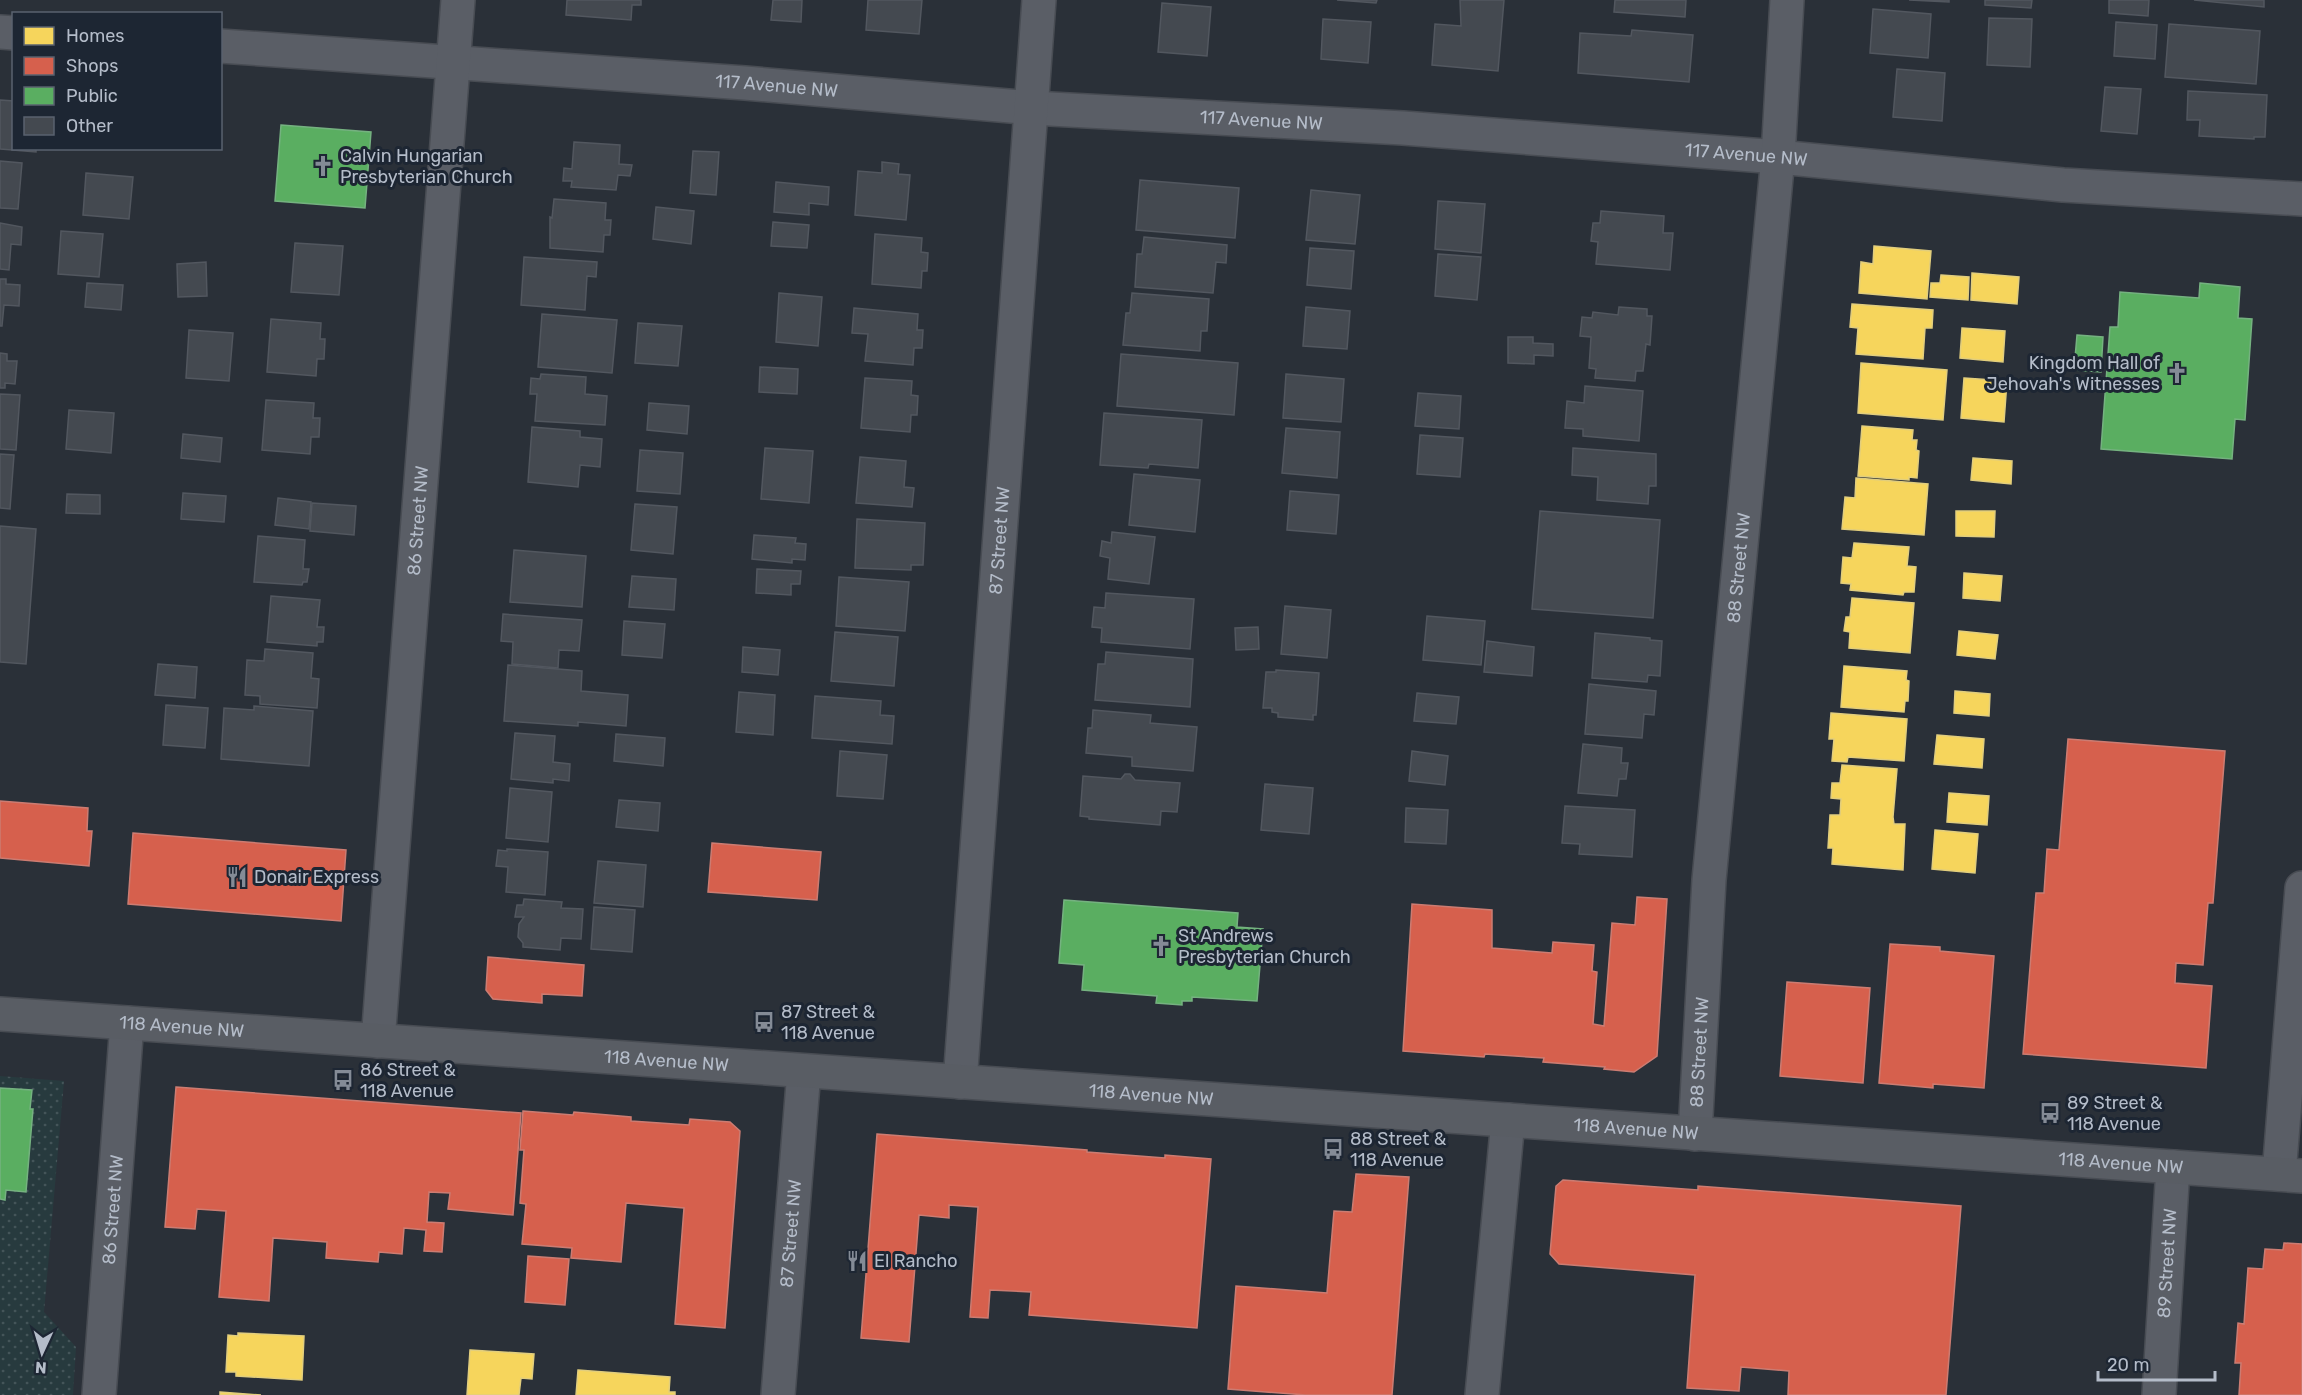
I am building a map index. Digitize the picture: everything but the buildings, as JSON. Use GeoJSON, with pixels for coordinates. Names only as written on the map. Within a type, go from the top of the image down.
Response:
{"type":"FeatureCollection","features":[{"type":"Feature","properties":{"kind":"main road","name":"118 Avenue NW"},"geometry":{"type":"LineString","coordinates":[[0,1014],[2291,1175]]}},
{"type":"Feature","properties":{"kind":"street","name":"86 Street NW"},"geometry":{"type":"LineString","coordinates":[[378,1041],[458,0]]}},
{"type":"Feature","properties":{"kind":"street","name":"87 Street NW"},"geometry":{"type":"LineString","coordinates":[[960,1082],[1039,0]]}},
{"type":"Feature","properties":{"kind":"street","name":"88 Street NW"},"geometry":{"type":"LineString","coordinates":[[1695,1134],[1709,880],[1778,157],[1787,0]]}},
{"type":"Feature","properties":{"kind":"street","name":"117 Avenue NW"},"geometry":{"type":"LineString","coordinates":[[222,46],[745,83],[1032,108],[1403,128],[1778,157],[2063,185],[2302,199]]}},
{"type":"Feature","properties":{"kind":"street"},"geometry":{"type":"LineString","coordinates":[[2291,1175],[2302,888]]}},
{"type":"Feature","properties":{"kind":"street","name":"86 Street NW"},"geometry":{"type":"LineString","coordinates":[[99,1395],[127,1023]]}},
{"type":"Feature","properties":{"kind":"street","name":"87 Street NW"},"geometry":{"type":"LineString","coordinates":[[778,1395],[804,1071]]}},
{"type":"Feature","properties":{"kind":"street"},"geometry":{"type":"LineString","coordinates":[[1482,1395],[1508,1120]]}},
{"type":"Feature","properties":{"kind":"street","name":"89 Street NW"},"geometry":{"type":"LineString","coordinates":[[2159,1395],[2173,1167]]}},
{"type":"Feature","properties":{"kind":"green space"},"geometry":{"type":"Polygon","coordinates":[[[0,1076],[64,1081],[44,1312],[76,1347],[73,1395],[0,1395],[0,1076]]]}},
{"type":"Feature","properties":{"kind":"place","name":"Calvin Hungarian Presbyterian Church"},"geometry":{"type":"Point","coordinates":[323,166]}},
{"type":"Feature","properties":{"kind":"place","name":"Kingdom Hall of Jehovah's Witnesses"},"geometry":{"type":"Point","coordinates":[2177,373]}},
{"type":"Feature","properties":{"kind":"place","name":"Donair Express"},"geometry":{"type":"Point","coordinates":[237,877]}},
{"type":"Feature","properties":{"kind":"place","name":"St Andrews Presbyterian Church"},"geometry":{"type":"Point","coordinates":[1161,946]}},
{"type":"Feature","properties":{"kind":"place","name":"87 Street & 118 Avenue"},"geometry":{"type":"Point","coordinates":[764,1022]}},
{"type":"Feature","properties":{"kind":"place","name":"86 Street & 118 Avenue"},"geometry":{"type":"Point","coordinates":[343,1080]}},
{"type":"Feature","properties":{"kind":"place","name":"89 Street & 118 Avenue"},"geometry":{"type":"Point","coordinates":[2050,1113]}},
{"type":"Feature","properties":{"kind":"place","name":"88 Street & 118 Avenue"},"geometry":{"type":"Point","coordinates":[1333,1149]}},
{"type":"Feature","properties":{"kind":"place","name":"El Rancho"},"geometry":{"type":"Point","coordinates":[857,1261]}}]}
